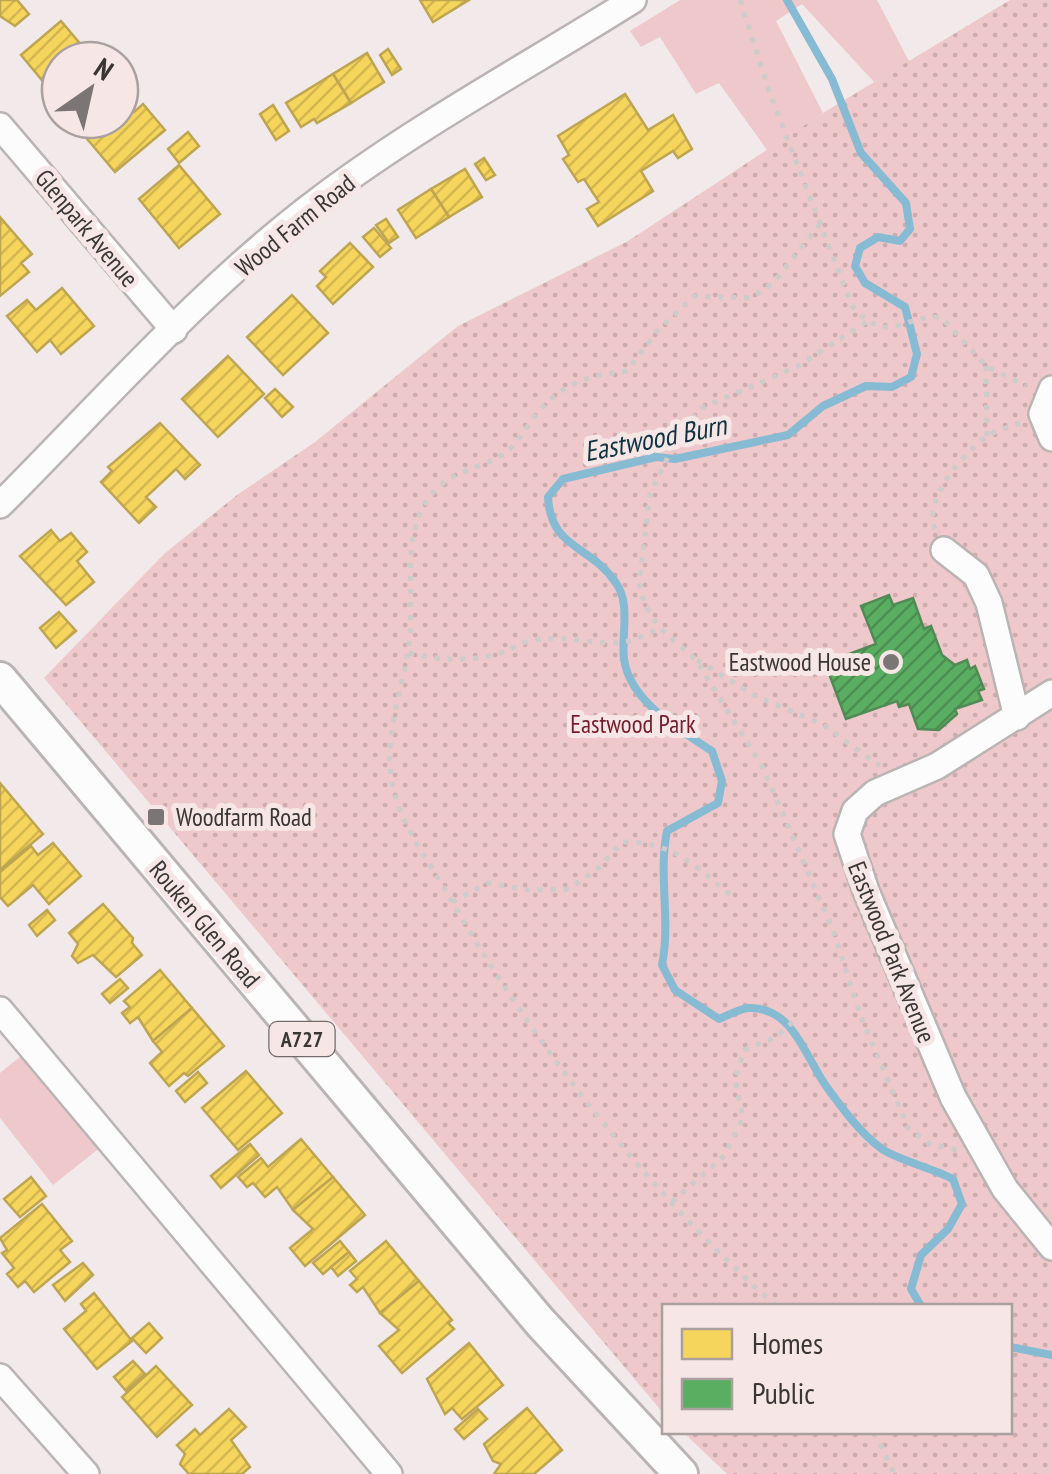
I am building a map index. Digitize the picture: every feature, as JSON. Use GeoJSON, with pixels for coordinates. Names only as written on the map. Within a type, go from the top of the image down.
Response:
{"type":"FeatureCollection","features":[{"type":"Feature","properties":{"kind":"main road","name":"Rouken Glen Road"},"geometry":{"type":"LineString","coordinates":[[0,680],[669,1468]]}},
{"type":"Feature","properties":{"kind":"street","name":"Wood Farm Road"},"geometry":{"type":"LineString","coordinates":[[0,505],[174,330],[320,199],[633,0]]}},
{"type":"Feature","properties":{"kind":"street","name":"Glenpark Avenue"},"geometry":{"type":"LineString","coordinates":[[0,126],[174,330]]}},
{"type":"Feature","properties":{"kind":"street"},"geometry":{"type":"LineString","coordinates":[[944,550],[976,576],[989,604],[1017,718]]}},
{"type":"Feature","properties":{"kind":"street","name":"Eastwood Park Avenue"},"geometry":{"type":"LineString","coordinates":[[1052,694],[938,766],[875,793],[856,811],[847,834],[852,857],[927,1041],[978,1146],[1005,1189],[1052,1247]]}},
{"type":"Feature","properties":{"kind":"street"},"geometry":{"type":"LineString","coordinates":[[0,1010],[389,1474]]}},
{"type":"Feature","properties":{"kind":"street"},"geometry":{"type":"LineString","coordinates":[[0,1377],[86,1474]]}},
{"type":"Feature","properties":{"kind":"path"},"geometry":{"type":"LineString","coordinates":[[740,0],[844,290],[866,322]]}},
{"type":"Feature","properties":{"kind":"path"},"geometry":{"type":"LineString","coordinates":[[774,1304],[672,1202],[552,1059],[452,902],[394,793],[390,738],[395,695],[409,654],[413,609],[410,545],[422,506],[452,477],[484,466],[518,445],[540,410],[580,377],[627,371],[658,330],[694,296],[750,298],[773,283],[820,224]]}},
{"type":"Feature","properties":{"kind":"path"},"geometry":{"type":"LineString","coordinates":[[893,786],[876,760],[854,744],[822,724],[757,697],[696,660],[659,627],[644,605],[640,583],[650,494],[678,436],[702,408],[798,366],[866,322],[897,328],[928,316],[941,317],[959,331],[986,366],[1048,409]]}},
{"type":"Feature","properties":{"kind":"path"},"geometry":{"type":"LineString","coordinates":[[986,366],[987,436]]}},
{"type":"Feature","properties":{"kind":"path"},"geometry":{"type":"LineString","coordinates":[[944,550],[930,519],[936,495],[950,473],[987,436],[1048,409]]}},
{"type":"Feature","properties":{"kind":"path"},"geometry":{"type":"LineString","coordinates":[[409,654],[448,662],[496,654],[530,641],[572,638],[635,643],[659,627]]}},
{"type":"Feature","properties":{"kind":"path"},"geometry":{"type":"LineString","coordinates":[[696,660],[762,766],[833,930],[861,1018],[908,1128],[930,1144],[952,1150],[978,1146]]}},
{"type":"Feature","properties":{"kind":"path"},"geometry":{"type":"LineString","coordinates":[[452,902],[488,883],[529,890],[569,889],[600,867],[622,842],[648,842],[677,851],[732,896]]}},
{"type":"Feature","properties":{"kind":"path"},"geometry":{"type":"LineString","coordinates":[[672,1202],[725,1156],[743,1117],[735,1079],[744,1050],[776,1037],[795,1020]]}},
{"type":"Feature","properties":{"kind":"path"},"geometry":{"type":"LineString","coordinates":[[876,1434],[894,1474]]}},
{"type":"Feature","properties":{"kind":"green space"},"geometry":{"type":"Polygon","coordinates":[[[680,0],[877,0],[910,63],[874,82],[802,4],[776,21],[823,113],[767,150],[719,83],[696,94],[660,37],[641,47],[630,31],[680,0]]]}},
{"type":"Feature","properties":{"kind":"green space","name":"Eastwood Park"},"geometry":{"type":"Polygon","coordinates":[[[1010,0],[1052,0],[1052,1474],[727,1474],[685,1434],[1012,1434],[1012,1304],[662,1304],[662,1412],[44,678],[164,554],[237,495],[315,442],[458,326],[628,241],[823,113],[1010,0]]]}},
{"type":"Feature","properties":{"kind":"green space"},"geometry":{"type":"Polygon","coordinates":[[[27,1051],[102,1146],[53,1185],[0,1118],[0,1073],[27,1051]]]}},
{"type":"Feature","properties":{"kind":"building: Homes"},"geometry":{"type":"Polygon","coordinates":[[[0,0],[17,0],[29,14],[15,26],[0,16],[0,0]]]}},
{"type":"Feature","properties":{"kind":"building: Homes"},"geometry":{"type":"Polygon","coordinates":[[[420,0],[469,0],[433,22],[420,0]]]}},
{"type":"Feature","properties":{"kind":"building: Homes"},"geometry":{"type":"Polygon","coordinates":[[[61,21],[77,40],[40,40],[40,78],[21,55],[61,21]]]}},
{"type":"Feature","properties":{"kind":"building: Homes"},"geometry":{"type":"Polygon","coordinates":[[[388,49],[401,69],[392,75],[380,55],[388,49]]]}},
{"type":"Feature","properties":{"kind":"building: Homes"},"geometry":{"type":"Polygon","coordinates":[[[367,53],[384,82],[351,103],[333,74],[367,53]]]}},
{"type":"Feature","properties":{"kind":"building: Homes"},"geometry":{"type":"Polygon","coordinates":[[[333,74],[351,103],[317,123],[314,119],[301,127],[286,103],[333,74]]]}},
{"type":"Feature","properties":{"kind":"building: Homes"},"geometry":{"type":"Polygon","coordinates":[[[625,94],[648,130],[673,115],[692,149],[678,158],[673,151],[641,171],[653,191],[598,226],[587,209],[599,202],[584,179],[578,182],[563,159],[569,155],[558,136],[625,94]]]}},
{"type":"Feature","properties":{"kind":"building: Homes"},"geometry":{"type":"Polygon","coordinates":[[[143,104],[165,130],[115,172],[88,140],[140,140],[143,104]]]}},
{"type":"Feature","properties":{"kind":"building: Homes"},"geometry":{"type":"Polygon","coordinates":[[[273,105],[289,131],[276,140],[260,114],[273,105]]]}},
{"type":"Feature","properties":{"kind":"building: Homes"},"geometry":{"type":"Polygon","coordinates":[[[188,132],[199,146],[179,163],[168,149],[188,132]]]}},
{"type":"Feature","properties":{"kind":"building: Homes"},"geometry":{"type":"Polygon","coordinates":[[[484,158],[495,175],[486,180],[475,164],[484,158]]]}},
{"type":"Feature","properties":{"kind":"building: Homes"},"geometry":{"type":"Polygon","coordinates":[[[179,165],[220,214],[179,248],[139,199],[179,165]]]}},
{"type":"Feature","properties":{"kind":"building: Homes"},"geometry":{"type":"Polygon","coordinates":[[[465,169],[482,197],[449,217],[431,189],[465,169]]]}},
{"type":"Feature","properties":{"kind":"building: Homes"},"geometry":{"type":"Polygon","coordinates":[[[431,189],[449,217],[416,238],[398,210],[431,189]]]}},
{"type":"Feature","properties":{"kind":"building: Homes"},"geometry":{"type":"Polygon","coordinates":[[[0,217],[32,254],[21,263],[29,272],[0,296],[0,217]]]}},
{"type":"Feature","properties":{"kind":"building: Homes"},"geometry":{"type":"Polygon","coordinates":[[[386,219],[398,237],[389,243],[376,225],[386,219]]]}},
{"type":"Feature","properties":{"kind":"building: Homes"},"geometry":{"type":"Polygon","coordinates":[[[374,228],[391,248],[380,257],[363,237],[374,228]]]}},
{"type":"Feature","properties":{"kind":"building: Homes"},"geometry":{"type":"Polygon","coordinates":[[[350,243],[373,267],[333,304],[317,286],[326,277],[320,271],[350,243]]]}},
{"type":"Feature","properties":{"kind":"building: Homes"},"geometry":{"type":"Polygon","coordinates":[[[62,288],[94,326],[61,354],[50,340],[37,352],[7,316],[27,300],[36,310],[62,288]]]}},
{"type":"Feature","properties":{"kind":"building: Homes"},"geometry":{"type":"Polygon","coordinates":[[[292,295],[328,333],[283,375],[247,337],[292,295]]]}},
{"type":"Feature","properties":{"kind":"building: Homes"},"geometry":{"type":"Polygon","coordinates":[[[228,356],[264,394],[218,437],[182,399],[228,356]]]}},
{"type":"Feature","properties":{"kind":"building: Homes"},"geometry":{"type":"Polygon","coordinates":[[[275,389],[293,407],[282,417],[265,398],[275,389]]]}},
{"type":"Feature","properties":{"kind":"building: Homes"},"geometry":{"type":"Polygon","coordinates":[[[160,423],[200,465],[185,479],[176,469],[146,497],[156,507],[139,523],[101,482],[112,471],[108,467],[160,423]]]}},
{"type":"Feature","properties":{"kind":"building: Homes"},"geometry":{"type":"Polygon","coordinates":[[[51,530],[60,541],[71,533],[87,552],[77,561],[94,582],[66,605],[20,556],[51,530]]]}},
{"type":"Feature","properties":{"kind":"building: Homes"},"geometry":{"type":"Polygon","coordinates":[[[59,612],[76,631],[56,648],[40,628],[59,612]]]}},
{"type":"Feature","properties":{"kind":"building: Homes"},"geometry":{"type":"Polygon","coordinates":[[[0,783],[43,834],[0,870],[0,783]]]}},
{"type":"Feature","properties":{"kind":"building: Homes"},"geometry":{"type":"Polygon","coordinates":[[[53,843],[81,876],[49,904],[33,885],[8,906],[0,897],[0,872],[31,846],[38,855],[53,843]]]}},
{"type":"Feature","properties":{"kind":"building: Homes"},"geometry":{"type":"Polygon","coordinates":[[[103,904],[133,938],[132,943],[142,955],[116,977],[93,955],[78,963],[72,956],[78,944],[69,933],[103,904]]]}},
{"type":"Feature","properties":{"kind":"building: Homes"},"geometry":{"type":"Polygon","coordinates":[[[47,910],[55,920],[37,936],[29,925],[47,910]]]}},
{"type":"Feature","properties":{"kind":"building: Homes"},"geometry":{"type":"Polygon","coordinates":[[[160,970],[192,1008],[153,1041],[138,1017],[130,1023],[122,1013],[130,1007],[124,1001],[160,970]]]}},
{"type":"Feature","properties":{"kind":"building: Homes"},"geometry":{"type":"Polygon","coordinates":[[[120,979],[128,988],[110,1003],[102,994],[120,979]]]}},
{"type":"Feature","properties":{"kind":"building: Homes"},"geometry":{"type":"Polygon","coordinates":[[[192,1008],[224,1046],[188,1076],[184,1073],[169,1086],[150,1063],[162,1052],[153,1041],[192,1008]]]}},
{"type":"Feature","properties":{"kind":"building: Homes"},"geometry":{"type":"Polygon","coordinates":[[[246,1071],[282,1113],[238,1150],[202,1108],[246,1071]]]}},
{"type":"Feature","properties":{"kind":"building: Homes"},"geometry":{"type":"Polygon","coordinates":[[[198,1072],[207,1083],[185,1102],[176,1091],[198,1072]]]}},
{"type":"Feature","properties":{"kind":"building: Homes"},"geometry":{"type":"Polygon","coordinates":[[[301,1139],[333,1177],[293,1210],[277,1187],[265,1197],[253,1183],[247,1187],[238,1177],[261,1158],[268,1167],[301,1139]]]}},
{"type":"Feature","properties":{"kind":"building: Homes"},"geometry":{"type":"Polygon","coordinates":[[[250,1144],[259,1155],[221,1188],[211,1176],[250,1144]]]}},
{"type":"Feature","properties":{"kind":"building: Homes"},"geometry":{"type":"Polygon","coordinates":[[[31,1177],[46,1196],[20,1217],[4,1199],[31,1177]]]}},
{"type":"Feature","properties":{"kind":"building: Homes"},"geometry":{"type":"Polygon","coordinates":[[[333,1177],[365,1215],[305,1266],[290,1248],[313,1229],[293,1210],[333,1177]]]}},
{"type":"Feature","properties":{"kind":"building: Homes"},"geometry":{"type":"Polygon","coordinates":[[[42,1204],[72,1241],[60,1250],[70,1262],[34,1292],[25,1281],[18,1287],[7,1274],[14,1268],[2,1253],[7,1250],[0,1238],[42,1204]]]}},
{"type":"Feature","properties":{"kind":"building: Homes"},"geometry":{"type":"Polygon","coordinates":[[[340,1241],[349,1252],[323,1274],[313,1263],[340,1241]]]}},
{"type":"Feature","properties":{"kind":"building: Homes"},"geometry":{"type":"Polygon","coordinates":[[[386,1241],[419,1281],[380,1313],[363,1287],[357,1292],[350,1285],[357,1279],[350,1271],[386,1241]]]}},
{"type":"Feature","properties":{"kind":"building: Homes"},"geometry":{"type":"Polygon","coordinates":[[[349,1252],[356,1261],[338,1276],[331,1267],[349,1252]]]}},
{"type":"Feature","properties":{"kind":"building: Homes"},"geometry":{"type":"Polygon","coordinates":[[[83,1263],[93,1275],[65,1301],[53,1285],[83,1263]]]}},
{"type":"Feature","properties":{"kind":"building: Homes"},"geometry":{"type":"Polygon","coordinates":[[[419,1281],[452,1320],[448,1323],[454,1329],[402,1373],[379,1346],[399,1330],[380,1313],[419,1281]]]}},
{"type":"Feature","properties":{"kind":"building: Homes"},"geometry":{"type":"Polygon","coordinates":[[[94,1293],[132,1341],[97,1369],[64,1329],[86,1311],[81,1304],[94,1293]]]}},
{"type":"Feature","properties":{"kind":"building: Homes"},"geometry":{"type":"Polygon","coordinates":[[[149,1323],[162,1338],[146,1353],[132,1338],[149,1323]]]}},
{"type":"Feature","properties":{"kind":"building: Homes"},"geometry":{"type":"Polygon","coordinates":[[[469,1343],[503,1385],[462,1419],[452,1408],[445,1414],[427,1379],[469,1343]]]}},
{"type":"Feature","properties":{"kind":"building: Homes"},"geometry":{"type":"Polygon","coordinates":[[[133,1361],[145,1374],[126,1391],[114,1377],[133,1361]]]}},
{"type":"Feature","properties":{"kind":"building: Homes"},"geometry":{"type":"Polygon","coordinates":[[[156,1366],[192,1405],[157,1437],[122,1397],[156,1366]]]}},
{"type":"Feature","properties":{"kind":"building: Homes"},"geometry":{"type":"Polygon","coordinates":[[[527,1408],[562,1450],[534,1474],[494,1474],[501,1464],[493,1461],[484,1444],[527,1408]]]}},
{"type":"Feature","properties":{"kind":"building: Homes"},"geometry":{"type":"Polygon","coordinates":[[[229,1409],[246,1427],[231,1440],[250,1467],[242,1474],[189,1474],[180,1464],[185,1454],[177,1445],[195,1429],[200,1435],[229,1409]]]}},
{"type":"Feature","properties":{"kind":"building: Homes"},"geometry":{"type":"Polygon","coordinates":[[[478,1409],[487,1419],[464,1439],[455,1429],[478,1409]]]}},
{"type":"Feature","properties":{"kind":"building: Public","name":"Eastwood House"},"geometry":{"type":"Polygon","coordinates":[[[889,595],[893,605],[913,598],[924,629],[931,626],[942,655],[955,665],[967,660],[970,669],[975,666],[984,689],[978,691],[982,700],[955,709],[957,714],[939,730],[918,729],[909,704],[899,707],[897,701],[846,719],[825,663],[876,644],[861,606],[889,595]]]}},
{"type":"Feature","properties":{"kind":"waterway","name":"Eastwood Burn"},"geometry":{"type":"LineString","coordinates":[[787,0],[832,79],[861,153],[906,203],[910,229],[900,241],[878,237],[860,248],[855,266],[865,283],[905,307],[917,354],[911,377],[892,387],[866,386],[823,406],[788,435],[675,459],[656,457],[563,479],[548,497],[556,527],[606,570],[621,591],[624,659],[636,689],[658,713],[712,751],[722,781],[718,803],[667,831],[662,965],[675,990],[719,1019],[748,1008],[776,1015],[796,1035],[826,1086],[866,1136],[888,1153],[953,1179],[962,1204],[948,1229],[921,1255],[911,1289],[920,1304]]}},
{"type":"Feature","properties":{"kind":"waterway","name":"Eastwood Burn"},"geometry":{"type":"LineString","coordinates":[[1012,1347],[1052,1355]]}},
{"type":"Feature","properties":{"kind":"place","name":"Eastwood House"},"geometry":{"type":"Point","coordinates":[891,662]}},
{"type":"Feature","properties":{"kind":"place","name":"Woodfarm Road"},"geometry":{"type":"Point","coordinates":[156,817]}}]}
